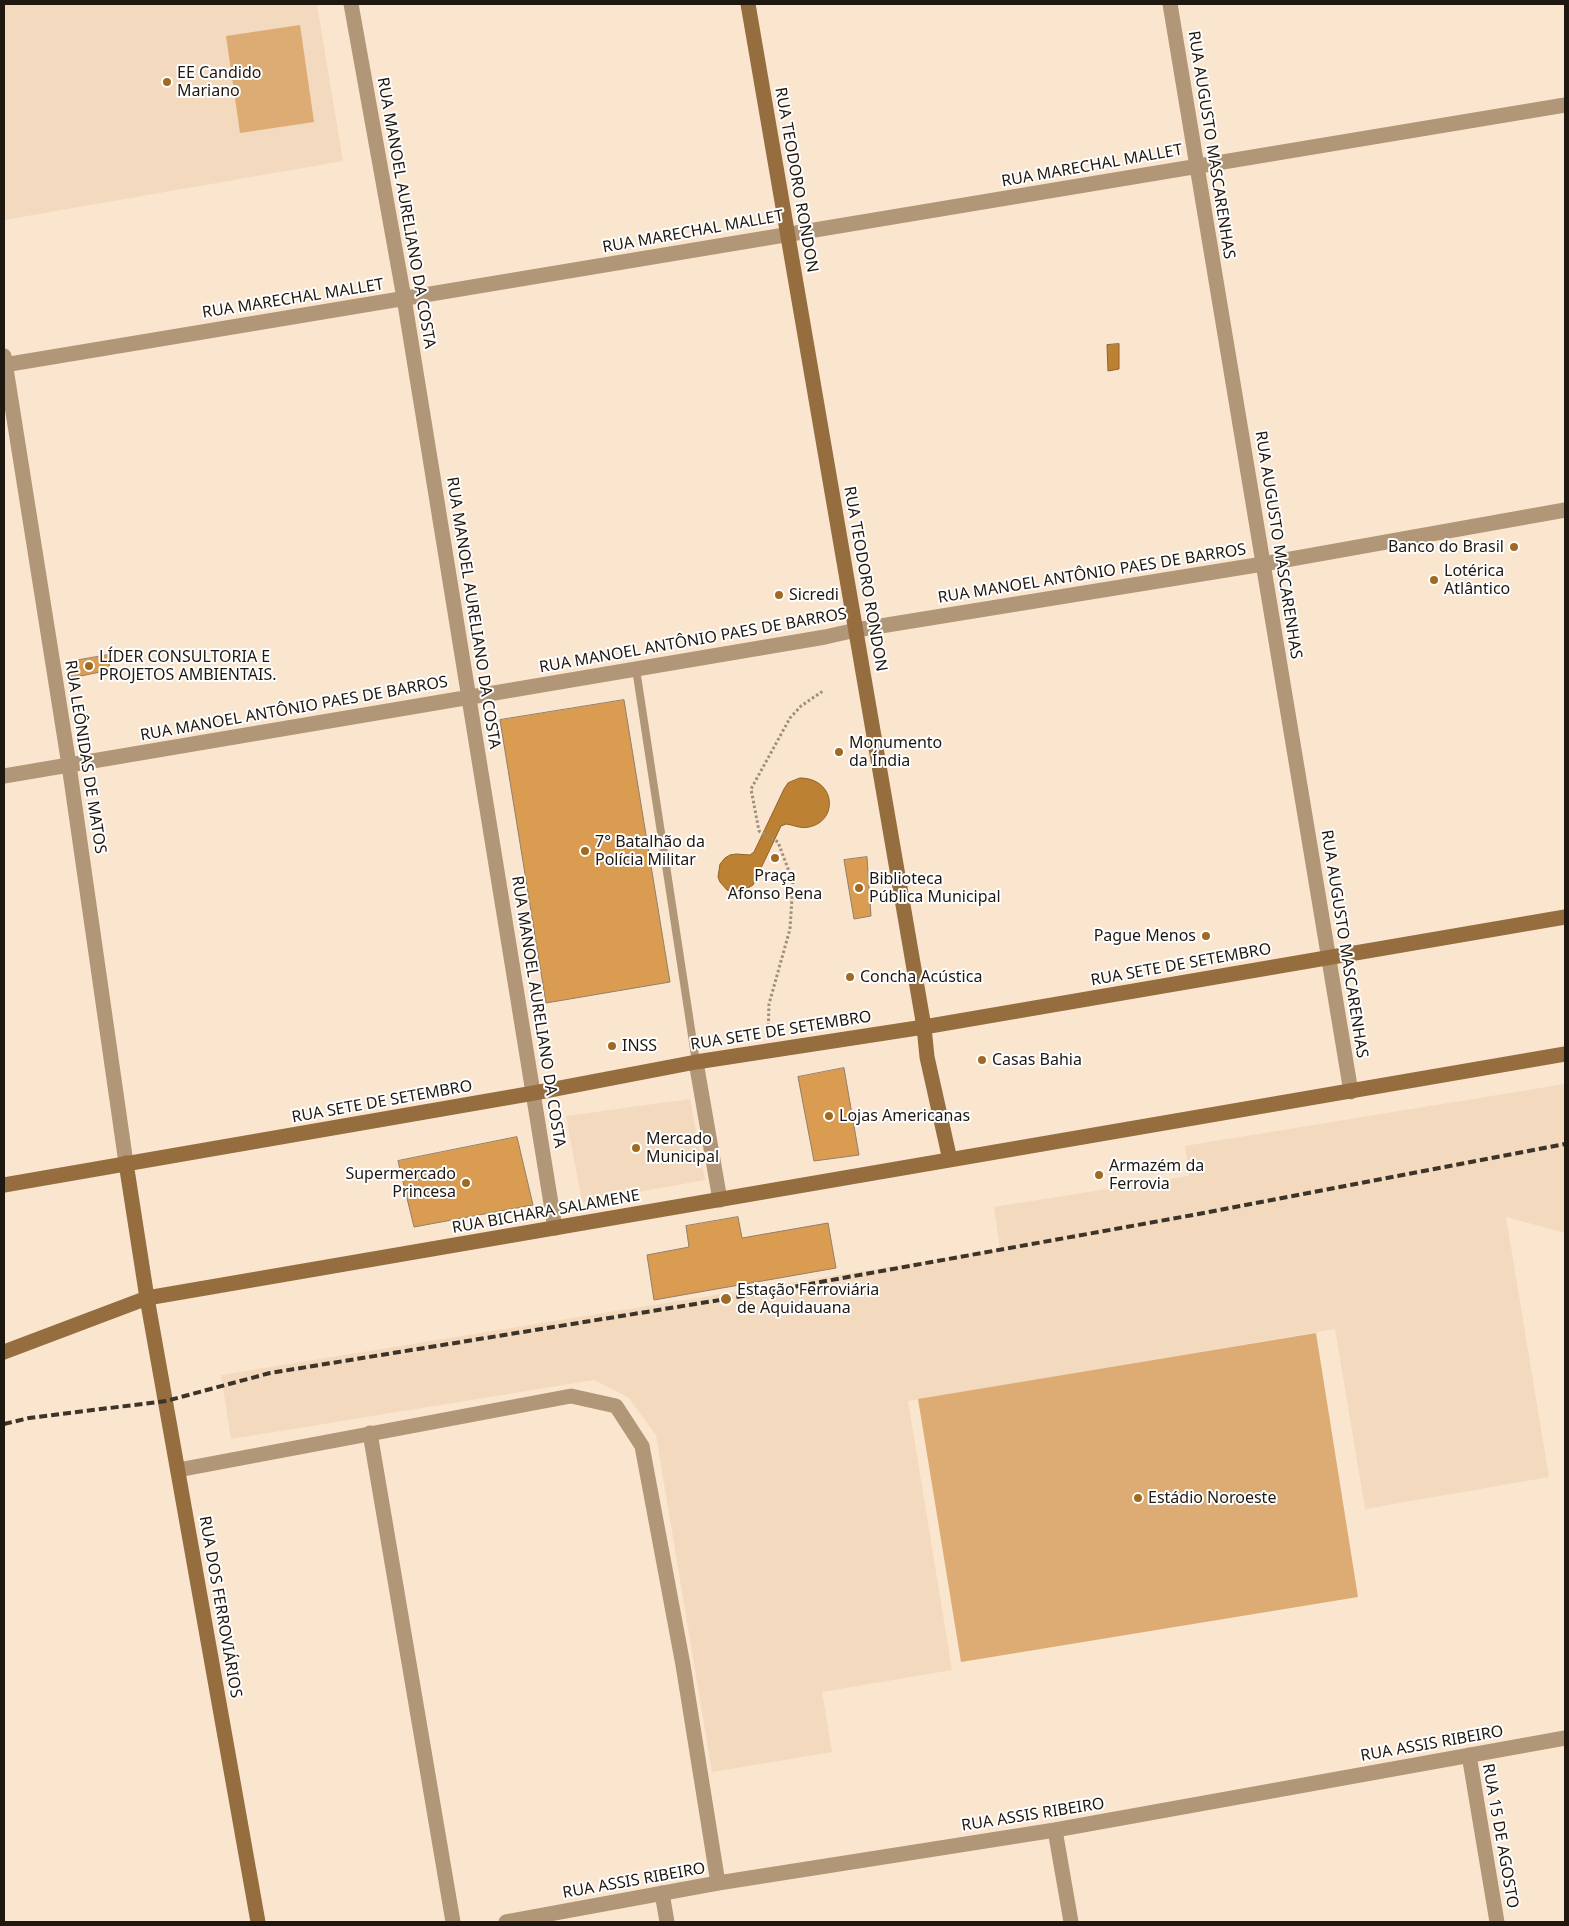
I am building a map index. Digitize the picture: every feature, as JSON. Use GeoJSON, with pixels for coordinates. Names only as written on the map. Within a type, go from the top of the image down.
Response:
{"type":"FeatureCollection","features":[{"type":"Feature","properties":{"kind":"main road","name":"RUA TEODORO RONDON"},"geometry":{"type":"LineString","coordinates":[[748,4],[924,1027],[927,1057],[950,1160]]}},
{"type":"Feature","properties":{"kind":"main road","name":"RUA SETE DE SETEMBRO"},"geometry":{"type":"LineString","coordinates":[[4,1185],[534,1093],[696,1062],[924,1027],[1565,917]]}},
{"type":"Feature","properties":{"kind":"main road","name":"RUA BICHARA SALAMENE"},"geometry":{"type":"LineString","coordinates":[[4,1352],[147,1298],[1565,1054]]}},
{"type":"Feature","properties":{"kind":"main road"},"geometry":{"type":"LineString","coordinates":[[126,1163],[147,1298]]}},
{"type":"Feature","properties":{"kind":"main road","name":"RUA DOS FERROVIÁRIOS"},"geometry":{"type":"LineString","coordinates":[[147,1298],[258,1922]]}},
{"type":"Feature","properties":{"kind":"street","name":"RUA MANOEL AURELIANO DA COSTA"},"geometry":{"type":"LineString","coordinates":[[351,4],[404,298],[555,1228]]}},
{"type":"Feature","properties":{"kind":"street","name":"RUA AUGUSTO MASCARENHAS"},"geometry":{"type":"LineString","coordinates":[[1170,4],[1351,1092]]}},
{"type":"Feature","properties":{"kind":"street","name":"RUA MARECHAL MALLET"},"geometry":{"type":"LineString","coordinates":[[4,362],[404,298],[1565,105]]}},
{"type":"Feature","properties":{"kind":"street","name":"RUA LEÔNIDAS DE MATOS"},"geometry":{"type":"LineString","coordinates":[[4,362],[69,764],[126,1163]]}},
{"type":"Feature","properties":{"kind":"street","name":"RUA MANOEL ANTÔNIO PAES DE BARROS"},"geometry":{"type":"LineString","coordinates":[[4,776],[825,637],[856,630],[1263,564],[1565,510]]}},
{"type":"Feature","properties":{"kind":"street"},"geometry":{"type":"LineString","coordinates":[[696,1062],[720,1200]]}},
{"type":"Feature","properties":{"kind":"street"},"geometry":{"type":"LineString","coordinates":[[178,1470],[572,1396],[616,1406],[642,1446],[683,1664],[718,1883]]}},
{"type":"Feature","properties":{"kind":"street"},"geometry":{"type":"LineString","coordinates":[[370,1433],[453,1922]]}},
{"type":"Feature","properties":{"kind":"street","name":"RUA ASSIS RIBEIRO"},"geometry":{"type":"LineString","coordinates":[[506,1922],[718,1883],[1055,1830],[1565,1738]]}},
{"type":"Feature","properties":{"kind":"street","name":"RUA 15 DE AGOSTO"},"geometry":{"type":"LineString","coordinates":[[1469,1755],[1497,1922]]}},
{"type":"Feature","properties":{"kind":"street"},"geometry":{"type":"LineString","coordinates":[[1055,1830],[1071,1922]]}},
{"type":"Feature","properties":{"kind":"street"},"geometry":{"type":"LineString","coordinates":[[662,1893],[667,1922]]}},
{"type":"Feature","properties":{"kind":"lane"},"geometry":{"type":"LineString","coordinates":[[636,669],[696,1062]]}},
{"type":"Feature","properties":{"kind":"path"},"geometry":{"type":"LineString","coordinates":[[767,1051],[769,1004],[790,929],[793,882],[778,842],[759,831],[751,789],[790,718],[801,706],[823,691]]}},
{"type":"Feature","properties":{"kind":"shaded area","name":"EE Candido Mariano"},"geometry":{"type":"Polygon","coordinates":[[[4,4],[317,4],[343,161],[4,220],[4,4]]]}},
{"type":"Feature","properties":{"kind":"shaded area"},"geometry":{"type":"Polygon","coordinates":[[[300,25],[314,122],[240,133],[226,36],[300,25]]]}},
{"type":"Feature","properties":{"kind":"shaded area"},"geometry":{"type":"Polygon","coordinates":[[[1119,344],[1119,369],[1108,371],[1107,345],[1119,344]]]}},
{"type":"Feature","properties":{"kind":"shaded area"},"geometry":{"type":"Polygon","coordinates":[[[800,778],[812,780],[821,785],[827,792],[829,809],[825,817],[819,823],[809,827],[786,824],[781,826],[753,885],[736,893],[727,890],[718,877],[720,864],[730,855],[750,855],[754,852],[784,789],[788,783],[800,778]]]}},
{"type":"Feature","properties":{"kind":"shaded area"},"geometry":{"type":"Polygon","coordinates":[[[1565,1084],[1565,1233],[1506,1217],[1549,1477],[1365,1509],[1335,1329],[908,1401],[952,1670],[822,1692],[832,1752],[712,1772],[656,1435],[628,1397],[594,1380],[231,1439],[221,1375],[1000,1249],[994,1207],[1189,1176],[1185,1146],[1565,1084]]]}},
{"type":"Feature","properties":{"kind":"shaded area","name":"Mercado Municipal"},"geometry":{"type":"Polygon","coordinates":[[[690,1099],[705,1180],[582,1202],[566,1116],[690,1099]]]}},
{"type":"Feature","properties":{"kind":"shaded area","name":"Estádio Noroeste"},"geometry":{"type":"Polygon","coordinates":[[[1316,1333],[1358,1597],[961,1662],[918,1399],[1316,1333]]]}},
{"type":"Feature","properties":{"kind":"building","name":"LÍDER CONSULTORIA E PROJETOS AMBIENTAIS."},"geometry":{"type":"Polygon","coordinates":[[[108,655],[110,670],[71,678],[68,662],[108,655]]]}},
{"type":"Feature","properties":{"kind":"building","name":"7° Batalhão da Polícia Militar"},"geometry":{"type":"Polygon","coordinates":[[[624,700],[670,982],[546,1003],[500,720],[624,700]]]}},
{"type":"Feature","properties":{"kind":"building","name":"Biblioteca Pública Municipal"},"geometry":{"type":"Polygon","coordinates":[[[867,857],[871,916],[854,919],[844,860],[867,857]]]}},
{"type":"Feature","properties":{"kind":"building","name":"Lojas Americanas"},"geometry":{"type":"Polygon","coordinates":[[[844,1068],[859,1155],[814,1161],[798,1077],[844,1068]]]}},
{"type":"Feature","properties":{"kind":"building","name":"Supermercado Princesa"},"geometry":{"type":"Polygon","coordinates":[[[517,1137],[533,1205],[414,1227],[398,1161],[517,1137]]]}},
{"type":"Feature","properties":{"kind":"building","name":"Estação Ferroviária de Aquidauana"},"geometry":{"type":"Polygon","coordinates":[[[738,1217],[742,1238],[828,1223],[836,1268],[654,1300],[647,1255],[689,1247],[686,1226],[738,1217]]]}},
{"type":"Feature","properties":{"kind":"railway"},"geometry":{"type":"LineString","coordinates":[[4,1424],[29,1418],[166,1401],[270,1373],[726,1299],[1193,1215],[1565,1144]]}},
{"type":"Feature","properties":{"kind":"place","name":"EE Candido Mariano"},"geometry":{"type":"Point","coordinates":[167,82]}},
{"type":"Feature","properties":{"kind":"place","name":"Banco do Brasil"},"geometry":{"type":"Point","coordinates":[1514,547]}},
{"type":"Feature","properties":{"kind":"place","name":"Lotérica Atlântico"},"geometry":{"type":"Point","coordinates":[1434,580]}},
{"type":"Feature","properties":{"kind":"place","name":"Sicredi"},"geometry":{"type":"Point","coordinates":[779,595]}},
{"type":"Feature","properties":{"kind":"place","name":"LÍDER CONSULTORIA E PROJETOS AMBIENTAIS."},"geometry":{"type":"Point","coordinates":[89,666]}},
{"type":"Feature","properties":{"kind":"place","name":"Monumento da Índia"},"geometry":{"type":"Point","coordinates":[839,752]}},
{"type":"Feature","properties":{"kind":"place","name":"7° Batalhão da Polícia Militar"},"geometry":{"type":"Point","coordinates":[585,851]}},
{"type":"Feature","properties":{"kind":"place","name":"Praça Afonso Pena"},"geometry":{"type":"Point","coordinates":[775,858]}},
{"type":"Feature","properties":{"kind":"place","name":"Biblioteca Pública Municipal"},"geometry":{"type":"Point","coordinates":[859,888]}},
{"type":"Feature","properties":{"kind":"place","name":"Pague Menos"},"geometry":{"type":"Point","coordinates":[1206,936]}},
{"type":"Feature","properties":{"kind":"place","name":"Concha Acústica"},"geometry":{"type":"Point","coordinates":[850,977]}},
{"type":"Feature","properties":{"kind":"place","name":"INSS"},"geometry":{"type":"Point","coordinates":[612,1046]}},
{"type":"Feature","properties":{"kind":"place","name":"Casas Bahia"},"geometry":{"type":"Point","coordinates":[982,1060]}},
{"type":"Feature","properties":{"kind":"place","name":"Lojas Americanas"},"geometry":{"type":"Point","coordinates":[829,1116]}},
{"type":"Feature","properties":{"kind":"place","name":"Mercado Municipal"},"geometry":{"type":"Point","coordinates":[636,1148]}},
{"type":"Feature","properties":{"kind":"place","name":"Armazém da Ferrovia"},"geometry":{"type":"Point","coordinates":[1099,1175]}},
{"type":"Feature","properties":{"kind":"place","name":"Supermercado Princesa"},"geometry":{"type":"Point","coordinates":[466,1183]}},
{"type":"Feature","properties":{"kind":"place","name":"Estação Ferroviária de Aquidauana"},"geometry":{"type":"Point","coordinates":[726,1299]}},
{"type":"Feature","properties":{"kind":"place","name":"Estádio Noroeste"},"geometry":{"type":"Point","coordinates":[1138,1498]}}]}
